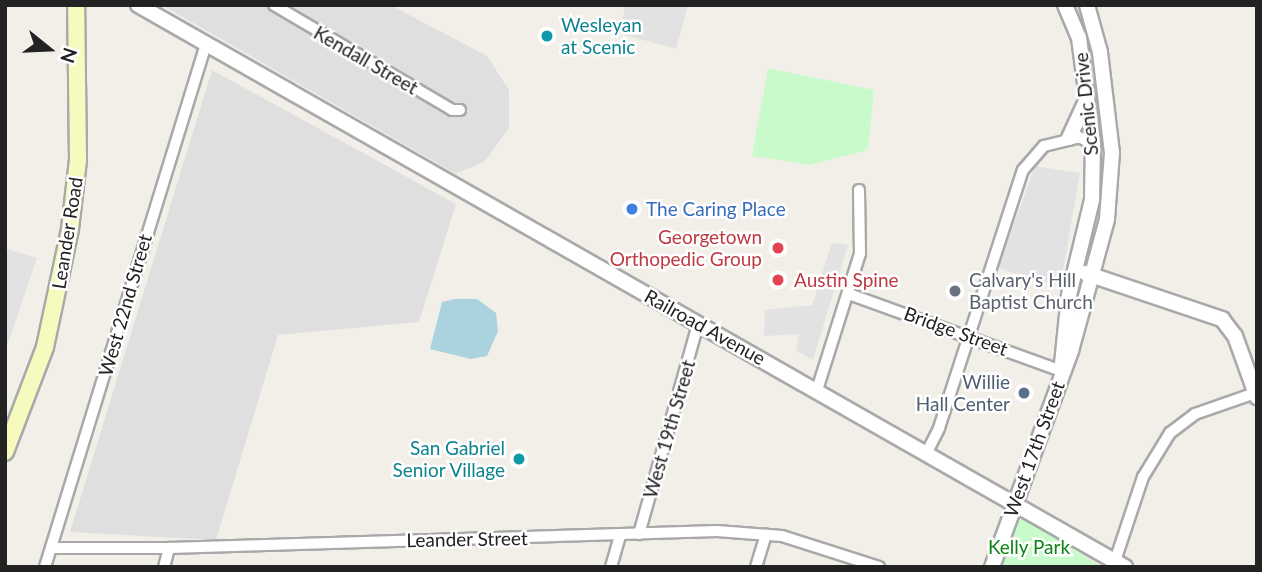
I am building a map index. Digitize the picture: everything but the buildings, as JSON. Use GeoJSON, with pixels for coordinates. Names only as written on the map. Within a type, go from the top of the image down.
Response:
{"type":"FeatureCollection","features":[{"type":"Feature","properties":{"kind":"main road","name":"Leander Road"},"geometry":{"type":"LineString","coordinates":[[5,452],[44,347],[70,229],[79,139],[76,5]]}},
{"type":"Feature","properties":{"kind":"street","name":"Railroad Avenue"},"geometry":{"type":"LineString","coordinates":[[138,5],[928,452],[1120,564]]}},
{"type":"Feature","properties":{"kind":"street","name":"Kendall Street"},"geometry":{"type":"LineString","coordinates":[[274,5],[460,110]]}},
{"type":"Feature","properties":{"kind":"street","name":"Scenic Drive"},"geometry":{"type":"LineString","coordinates":[[1065,5],[1079,38],[1093,144],[1092,200],[1077,270]]}},
{"type":"Feature","properties":{"kind":"street","name":"Scenic Drive"},"geometry":{"type":"LineString","coordinates":[[1087,5],[1100,52],[1112,153],[1111,193],[1093,275]]}},
{"type":"Feature","properties":{"kind":"street","name":"West 22nd Street"},"geometry":{"type":"LineString","coordinates":[[45,567],[206,44]]}},
{"type":"Feature","properties":{"kind":"street"},"geometry":{"type":"LineString","coordinates":[[1069,138],[1084,113],[1087,93]]}},
{"type":"Feature","properties":{"kind":"street"},"geometry":{"type":"LineString","coordinates":[[928,452],[1023,170],[1044,146],[1069,138],[1093,144]]}},
{"type":"Feature","properties":{"kind":"street"},"geometry":{"type":"LineString","coordinates":[[817,390],[860,254],[859,190]]}},
{"type":"Feature","properties":{"kind":"street"},"geometry":{"type":"LineString","coordinates":[[1077,270],[1222,319],[1235,336],[1256,395],[1195,414],[1164,440],[1143,477],[1120,564]]}},
{"type":"Feature","properties":{"kind":"street","name":"West 17th Street"},"geometry":{"type":"LineString","coordinates":[[1062,370],[1069,295],[1077,270]]}},
{"type":"Feature","properties":{"kind":"street","name":"West 17th Street"},"geometry":{"type":"LineString","coordinates":[[992,567],[1093,275]]}},
{"type":"Feature","properties":{"kind":"street","name":"Bridge Street"},"geometry":{"type":"LineString","coordinates":[[849,294],[968,334],[1062,370]]}},
{"type":"Feature","properties":{"kind":"street","name":"West 19th Street"},"geometry":{"type":"LineString","coordinates":[[639,534],[698,324]]}},
{"type":"Feature","properties":{"kind":"street","name":"Leander Street"},"geometry":{"type":"LineString","coordinates":[[51,548],[169,548],[639,534],[766,534],[878,567]]}},
{"type":"Feature","properties":{"kind":"street"},"geometry":{"type":"LineString","coordinates":[[757,567],[766,534]]}},
{"type":"Feature","properties":{"kind":"street"},"geometry":{"type":"LineString","coordinates":[[611,567],[620,535]]}},
{"type":"Feature","properties":{"kind":"street"},"geometry":{"type":"LineString","coordinates":[[164,567],[169,548]]}},
{"type":"Feature","properties":{"kind":"shaded area"},"geometry":{"type":"Polygon","coordinates":[[[162,5],[390,5],[487,56],[509,90],[509,128],[485,161],[456,174],[162,5]]]}},
{"type":"Feature","properties":{"kind":"shaded area"},"geometry":{"type":"Polygon","coordinates":[[[626,5],[688,5],[676,49],[618,33],[626,5]]]}},
{"type":"Feature","properties":{"kind":"shaded area"},"geometry":{"type":"Polygon","coordinates":[[[212,70],[456,204],[419,322],[278,335],[216,540],[70,532],[212,70]]]}},
{"type":"Feature","properties":{"kind":"shaded area"},"geometry":{"type":"Polygon","coordinates":[[[1035,166],[1080,173],[1060,287],[998,268],[1035,166]]]}},
{"type":"Feature","properties":{"kind":"shaded area"},"geometry":{"type":"Polygon","coordinates":[[[832,243],[848,245],[813,360],[796,350],[799,334],[764,336],[765,310],[812,305],[832,243]]]}},
{"type":"Feature","properties":{"kind":"shaded area"},"geometry":{"type":"Polygon","coordinates":[[[8,249],[37,258],[5,352],[5,258],[8,249]]]}},
{"type":"Feature","properties":{"kind":"green space"},"geometry":{"type":"Polygon","coordinates":[[[768,68],[874,90],[868,150],[809,165],[752,156],[768,68]]]}},
{"type":"Feature","properties":{"kind":"green space","name":"Kelly Park"},"geometry":{"type":"Polygon","coordinates":[[[1017,515],[1102,567],[1000,567],[1017,515]]]}},
{"type":"Feature","properties":{"kind":"water"},"geometry":{"type":"Polygon","coordinates":[[[477,299],[496,313],[498,331],[487,356],[471,359],[430,349],[442,302],[477,299]]]}},
{"type":"Feature","properties":{"kind":"place","name":"Wesleyan at Scenic"},"geometry":{"type":"Point","coordinates":[547,36]}},
{"type":"Feature","properties":{"kind":"place","name":"The Caring Place"},"geometry":{"type":"Point","coordinates":[632,209]}},
{"type":"Feature","properties":{"kind":"place","name":"Georgetown Orthopedic Group"},"geometry":{"type":"Point","coordinates":[778,248]}},
{"type":"Feature","properties":{"kind":"place","name":"Austin Spine"},"geometry":{"type":"Point","coordinates":[778,280]}},
{"type":"Feature","properties":{"kind":"place","name":"Calvary's Hill Baptist Church"},"geometry":{"type":"Point","coordinates":[955,291]}},
{"type":"Feature","properties":{"kind":"place","name":"Willie Hall Center"},"geometry":{"type":"Point","coordinates":[1024,393]}},
{"type":"Feature","properties":{"kind":"place","name":"San Gabriel Senior Village"},"geometry":{"type":"Point","coordinates":[519,459]}}]}
